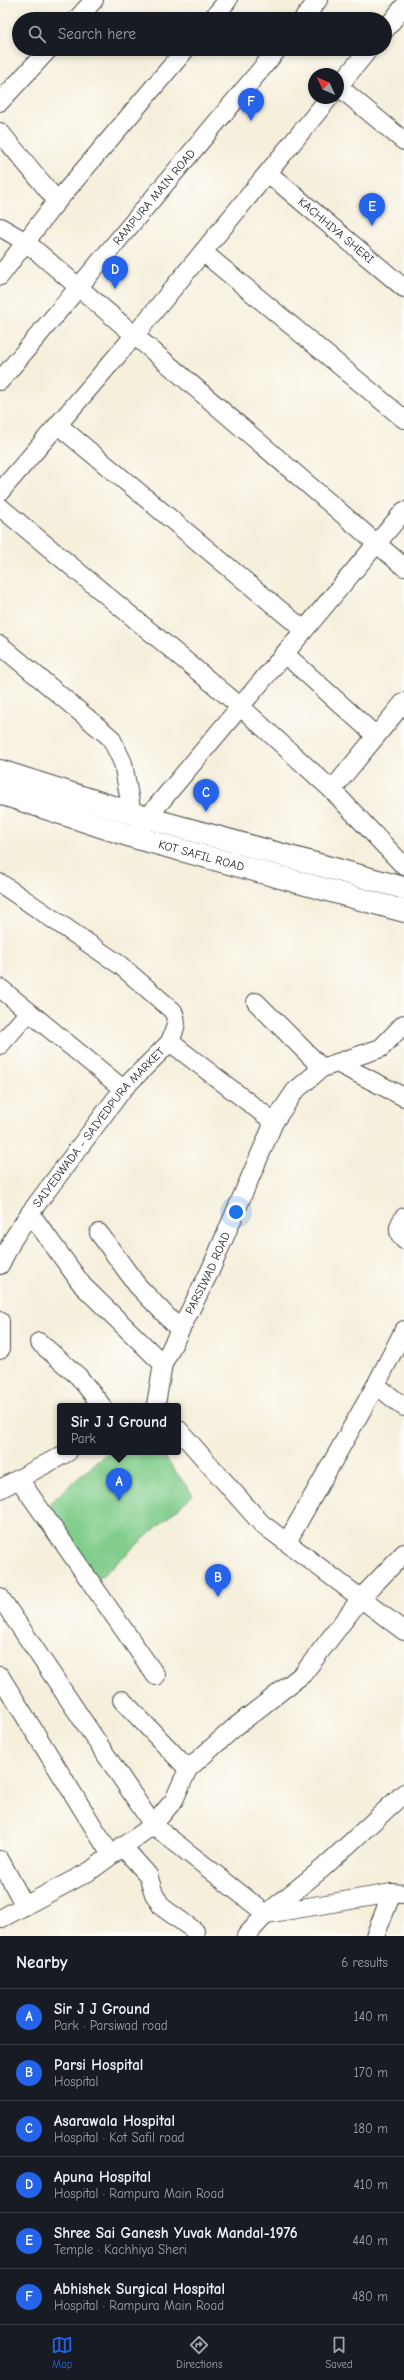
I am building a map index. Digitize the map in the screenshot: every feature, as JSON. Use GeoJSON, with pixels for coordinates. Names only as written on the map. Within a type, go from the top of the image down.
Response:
{"type":"FeatureCollection","features":[{"type":"Feature","properties":{"kind":"main road","name":"KOT SAFIL ROAD"},"geometry":{"type":"LineString","coordinates":[[0,771],[140,816],[404,881]]}},
{"type":"Feature","properties":{"kind":"main road","name":"KOT SAFIL ROAD"},"geometry":{"type":"LineString","coordinates":[[0,793],[137,838],[397,909]]}},
{"type":"Feature","properties":{"kind":"street"},"geometry":{"type":"LineString","coordinates":[[83,12],[94,0]]}},
{"type":"Feature","properties":{"kind":"street"},"geometry":{"type":"LineString","coordinates":[[218,12],[228,0]]}},
{"type":"Feature","properties":{"kind":"street"},"geometry":{"type":"LineString","coordinates":[[309,12],[318,0]]}},
{"type":"Feature","properties":{"kind":"street"},"geometry":{"type":"LineString","coordinates":[[392,21],[404,5],[399,0]]}},
{"type":"Feature","properties":{"kind":"street"},"geometry":{"type":"LineString","coordinates":[[0,102],[43,56]]}},
{"type":"Feature","properties":{"kind":"street"},"geometry":{"type":"LineString","coordinates":[[0,276],[57,201],[180,56]]}},
{"type":"Feature","properties":{"kind":"street","name":"RAMPURA MAIN ROAD"},"geometry":{"type":"LineString","coordinates":[[0,381],[79,289],[272,56]]}},
{"type":"Feature","properties":{"kind":"street"},"geometry":{"type":"LineString","coordinates":[[344,80],[363,56]]}},
{"type":"Feature","properties":{"kind":"street"},"geometry":{"type":"LineString","coordinates":[[344,98],[404,141]]}},
{"type":"Feature","properties":{"kind":"street"},"geometry":{"type":"LineString","coordinates":[[0,492],[134,336],[324,104]]}},
{"type":"Feature","properties":{"kind":"street"},"geometry":{"type":"LineString","coordinates":[[0,132],[57,201]]}},
{"type":"Feature","properties":{"kind":"street","name":"KACHHIYA SHERI"},"geometry":{"type":"LineString","coordinates":[[268,173],[404,288]]}},
{"type":"Feature","properties":{"kind":"street"},"geometry":{"type":"LineString","coordinates":[[0,226],[26,242],[404,567]]}},
{"type":"Feature","properties":{"kind":"street"},"geometry":{"type":"LineString","coordinates":[[203,252],[404,419]]}},
{"type":"Feature","properties":{"kind":"street"},"geometry":{"type":"LineString","coordinates":[[58,425],[304,630]]}},
{"type":"Feature","properties":{"kind":"street"},"geometry":{"type":"LineString","coordinates":[[0,507],[241,707],[332,790],[404,881],[397,909]]}},
{"type":"Feature","properties":{"kind":"street"},"geometry":{"type":"LineString","coordinates":[[140,816],[241,707],[404,510]]}},
{"type":"Feature","properties":{"kind":"street"},"geometry":{"type":"LineString","coordinates":[[0,645],[111,738],[123,763],[140,816],[137,838]]}},
{"type":"Feature","properties":{"kind":"street"},"geometry":{"type":"LineString","coordinates":[[285,654],[376,736]]}},
{"type":"Feature","properties":{"kind":"street"},"geometry":{"type":"LineString","coordinates":[[332,790],[404,702]]}},
{"type":"Feature","properties":{"kind":"street"},"geometry":{"type":"LineString","coordinates":[[3,890],[120,964],[173,1011],[177,1018],[170,1042]]}},
{"type":"Feature","properties":{"kind":"street"},"geometry":{"type":"LineString","coordinates":[[0,988],[123,1089]]}},
{"type":"Feature","properties":{"kind":"street"},"geometry":{"type":"LineString","coordinates":[[256,1002],[329,1065],[404,1097]]}},
{"type":"Feature","properties":{"kind":"street"},"geometry":{"type":"LineString","coordinates":[[0,1045],[29,1012]]}},
{"type":"Feature","properties":{"kind":"street"},"geometry":{"type":"LineString","coordinates":[[274,1122],[295,1091],[329,1065],[381,1048],[404,1024]]}},
{"type":"Feature","properties":{"kind":"street","name":"SAIYEDWADA - SAIYEDPURA MARKET"},"geometry":{"type":"LineString","coordinates":[[0,1265],[7,1236],[30,1213],[123,1089],[170,1042],[274,1122]]}},
{"type":"Feature","properties":{"kind":"street","name":"PARSIWAD ROAD"},"geometry":{"type":"LineString","coordinates":[[155,1403],[163,1364],[210,1271],[274,1122]]}},
{"type":"Feature","properties":{"kind":"street"},"geometry":{"type":"LineString","coordinates":[[30,1213],[83,1286],[163,1364]]}},
{"type":"Feature","properties":{"kind":"street"},"geometry":{"type":"LineString","coordinates":[[404,1217],[398,1229],[398,1234],[404,1240]]}},
{"type":"Feature","properties":{"kind":"street"},"geometry":{"type":"LineString","coordinates":[[99,1233],[137,1285],[180,1330]]}},
{"type":"Feature","properties":{"kind":"street"},"geometry":{"type":"LineString","coordinates":[[0,1321],[0,1350]]}},
{"type":"Feature","properties":{"kind":"street"},"geometry":{"type":"LineString","coordinates":[[287,1542],[376,1385],[404,1330]]}},
{"type":"Feature","properties":{"kind":"street"},"geometry":{"type":"LineString","coordinates":[[39,1342],[78,1376],[90,1388],[100,1403]]}},
{"type":"Feature","properties":{"kind":"street"},"geometry":{"type":"LineString","coordinates":[[376,1385],[404,1407]]}},
{"type":"Feature","properties":{"kind":"street"},"geometry":{"type":"LineString","coordinates":[[181,1432],[261,1523],[404,1631]]}},
{"type":"Feature","properties":{"kind":"street"},"geometry":{"type":"LineString","coordinates":[[0,1489],[63,1455]]}},
{"type":"Feature","properties":{"kind":"street"},"geometry":{"type":"LineString","coordinates":[[19,1479],[156,1676]]}},
{"type":"Feature","properties":{"kind":"street"},"geometry":{"type":"LineString","coordinates":[[0,1919],[90,1871],[153,1825],[174,1800],[188,1769],[235,1727],[303,1674],[361,1598],[404,1552]]}},
{"type":"Feature","properties":{"kind":"street"},"geometry":{"type":"LineString","coordinates":[[0,1598],[153,1825],[266,1914],[398,1894]]}},
{"type":"Feature","properties":{"kind":"street"},"geometry":{"type":"LineString","coordinates":[[0,1676],[117,1851],[148,1875],[154,1894],[162,1906],[195,1931]]}},
{"type":"Feature","properties":{"kind":"street"},"geometry":{"type":"LineString","coordinates":[[122,1700],[188,1769]]}},
{"type":"Feature","properties":{"kind":"street"},"geometry":{"type":"LineString","coordinates":[[246,1936],[266,1914],[323,1868],[404,1793]]}},
{"type":"Feature","properties":{"kind":"street"},"geometry":{"type":"LineString","coordinates":[[0,1860],[25,1906]]}},
{"type":"Feature","properties":{"kind":"street"},"geometry":{"type":"LineString","coordinates":[[375,1936],[398,1894]]}},
{"type":"Feature","properties":{"kind":"green space"},"geometry":{"type":"Polygon","coordinates":[[[105,1455],[163,1455],[193,1495],[96,1581],[44,1508],[105,1455]]]}},
{"type":"Feature","properties":{"kind":"place","name":"Abhishek Surgical Hospital"},"geometry":{"type":"Point","coordinates":[251,121]}},
{"type":"Feature","properties":{"kind":"place","name":"Shree Sai Ganesh Yuvak Mandal-1976"},"geometry":{"type":"Point","coordinates":[372,226]}},
{"type":"Feature","properties":{"kind":"place","name":"Apuna Hospital"},"geometry":{"type":"Point","coordinates":[115,289]}},
{"type":"Feature","properties":{"kind":"place","name":"Asarawala Hospital"},"geometry":{"type":"Point","coordinates":[206,812]}},
{"type":"Feature","properties":{"kind":"place","name":"Sir J J Ground"},"geometry":{"type":"Point","coordinates":[119,1501]}},
{"type":"Feature","properties":{"kind":"place","name":"Parsi Hospital"},"geometry":{"type":"Point","coordinates":[218,1597]}}]}
